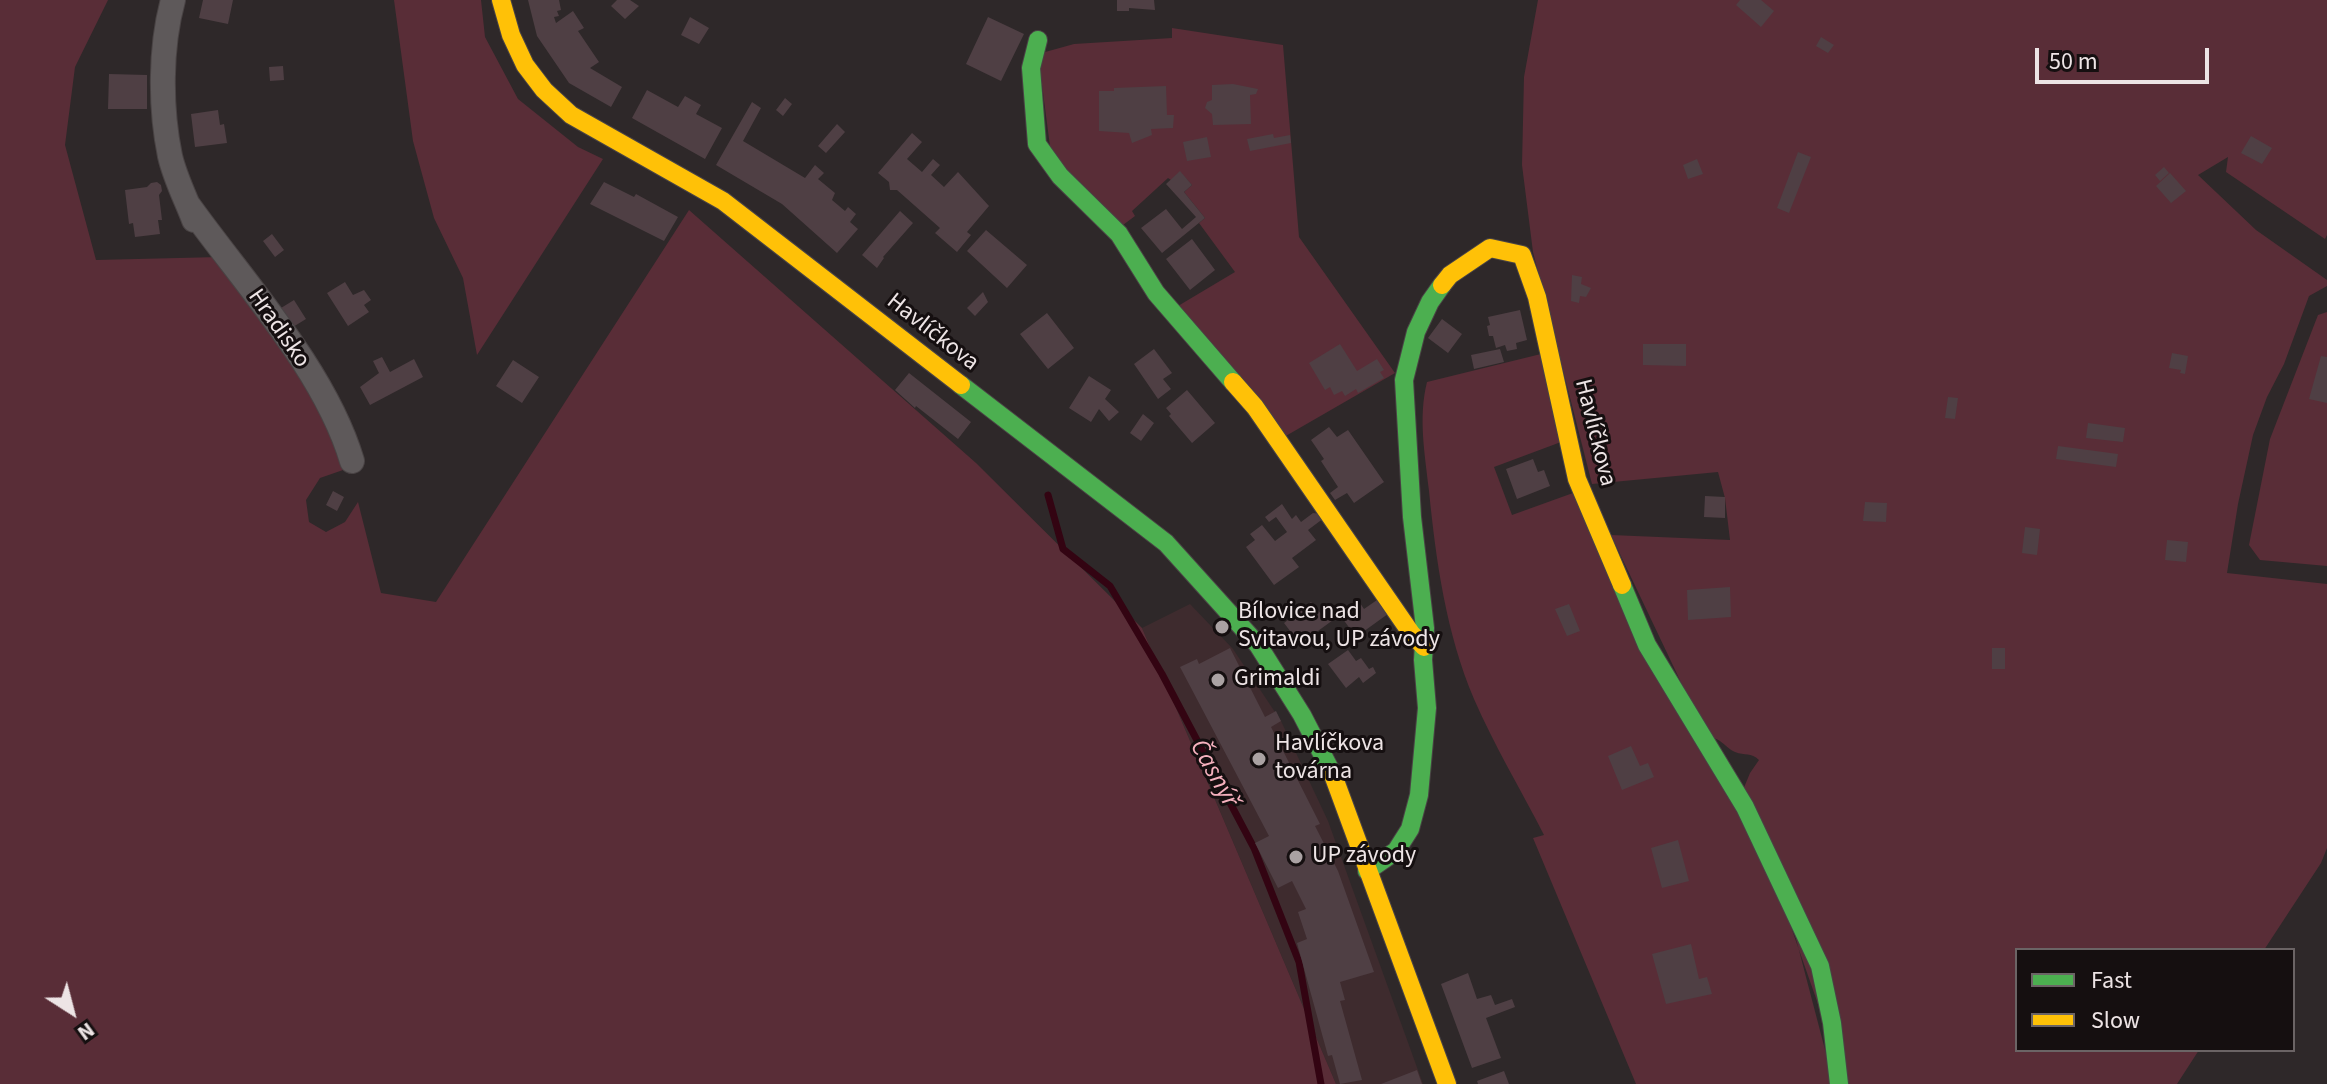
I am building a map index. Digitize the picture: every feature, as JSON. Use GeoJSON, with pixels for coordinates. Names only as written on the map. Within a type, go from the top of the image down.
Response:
{"type":"FeatureCollection","features":[{"type":"Feature","properties":{"kind":"street","name":"Hradisko"},"geometry":{"type":"LineString","coordinates":[[173,0],[164,62],[165,118],[170,156],[205,246]]}},
{"type":"Feature","properties":{"kind":"street","name":"Havlíčkova"},"geometry":{"type":"LineString","coordinates":[[501,0],[513,44],[528,72],[544,92],[571,115],[723,201],[1166,543],[1258,645],[1302,715],[1334,778],[1447,1084]]}},
{"type":"Feature","properties":{"kind":"street"},"geometry":{"type":"LineString","coordinates":[[1038,40],[1031,68],[1037,144],[1060,176],[1119,234],[1156,293],[1255,407],[1411,633],[1424,647]]}},
{"type":"Feature","properties":{"kind":"street","name":"Hradisko"},"geometry":{"type":"LineString","coordinates":[[189,206],[274,319],[315,382],[344,433],[352,461]]}},
{"type":"Feature","properties":{"kind":"street","name":"Havlíčkova"},"geometry":{"type":"LineString","coordinates":[[1367,871],[1403,843],[1416,812],[1427,708],[1425,628],[1412,517],[1404,380],[1416,332],[1430,302],[1450,275],[1490,248],[1522,255],[1537,297],[1577,479],[1647,645],[1745,807],[1820,966],[1832,1023],[1839,1084]]}},
{"type":"Feature","properties":{"kind":"shaded area"},"geometry":{"type":"Polygon","coordinates":[[[0,0],[108,0],[75,67],[65,145],[96,260],[220,257],[287,352],[343,446],[350,474],[343,470],[320,478],[306,500],[309,522],[326,532],[345,522],[358,502],[381,593],[436,602],[689,210],[976,463],[1142,628],[1336,1084],[0,1084],[0,0]]]}},
{"type":"Feature","properties":{"kind":"shaded area"},"geometry":{"type":"Polygon","coordinates":[[[394,0],[481,0],[485,37],[518,99],[578,147],[603,159],[477,355],[463,278],[434,218],[413,141],[394,0]]]}},
{"type":"Feature","properties":{"kind":"shaded area"},"geometry":{"type":"Polygon","coordinates":[[[1538,0],[2327,0],[2325,239],[2226,172],[2228,157],[2198,175],[2256,230],[2327,280],[2327,286],[2309,296],[2253,435],[2227,573],[2327,584],[2327,848],[2321,863],[2265,948],[2015,948],[2015,1052],[2198,1052],[2177,1084],[1846,1084],[1743,790],[1759,760],[1707,737],[1611,535],[1730,540],[1718,472],[1592,484],[1533,252],[1522,165],[1524,77],[1538,0]]]}},
{"type":"Feature","properties":{"kind":"shaded area"},"geometry":{"type":"Polygon","coordinates":[[[1172,28],[1283,45],[1299,237],[1395,373],[1284,437],[1178,306],[1235,272],[1199,223],[1205,218],[1184,192],[1192,185],[1180,172],[1171,180],[1168,178],[1132,211],[1135,216],[1123,225],[1051,154],[1038,54],[1074,44],[1172,38],[1172,28]]]}},
{"type":"Feature","properties":{"kind":"shaded area"},"geometry":{"type":"Polygon","coordinates":[[[2327,312],[2327,566],[2260,560],[2249,545],[2270,439],[2318,315],[2327,312]]]}},
{"type":"Feature","properties":{"kind":"shaded area"},"geometry":{"type":"Polygon","coordinates":[[[1541,354],[1561,442],[1494,467],[1512,515],[1573,493],[1789,912],[1834,1084],[1636,1084],[1533,838],[1544,835],[1474,699],[1449,623],[1439,570],[1424,450],[1424,396],[1427,382],[1541,354]]]}},
{"type":"Feature","properties":{"kind":"shaded area"},"geometry":{"type":"Polygon","coordinates":[[[1190,604],[1233,649],[1281,721],[1328,821],[1423,1084],[1336,1084],[1142,628],[1190,604]]]}},
{"type":"Feature","properties":{"kind":"building"},"geometry":{"type":"Polygon","coordinates":[[[203,0],[233,0],[228,24],[199,18],[203,0]]]}},
{"type":"Feature","properties":{"kind":"building"},"geometry":{"type":"Polygon","coordinates":[[[528,0],[559,0],[561,10],[557,11],[559,16],[554,17],[556,23],[573,11],[584,28],[578,31],[599,62],[590,68],[622,87],[611,107],[569,83],[537,36],[528,0]]]}},
{"type":"Feature","properties":{"kind":"building"},"geometry":{"type":"Polygon","coordinates":[[[617,0],[630,0],[639,6],[625,19],[611,6],[617,0]]]}},
{"type":"Feature","properties":{"kind":"building"},"geometry":{"type":"Polygon","coordinates":[[[1117,0],[1154,0],[1155,10],[1129,8],[1129,11],[1117,11],[1117,0]]]}},
{"type":"Feature","properties":{"kind":"building"},"geometry":{"type":"Polygon","coordinates":[[[1740,0],[1761,0],[1774,11],[1761,27],[1736,5],[1740,0]]]}},
{"type":"Feature","properties":{"kind":"building"},"geometry":{"type":"Polygon","coordinates":[[[690,17],[709,28],[699,44],[681,35],[690,17]]]}},
{"type":"Feature","properties":{"kind":"building"},"geometry":{"type":"Polygon","coordinates":[[[988,17],[1024,34],[1001,81],[966,64],[988,17]]]}},
{"type":"Feature","properties":{"kind":"building"},"geometry":{"type":"Polygon","coordinates":[[[1821,37],[1834,45],[1828,53],[1816,46],[1821,37]]]}},
{"type":"Feature","properties":{"kind":"building"},"geometry":{"type":"Polygon","coordinates":[[[283,66],[284,80],[270,81],[269,67],[283,66]]]}},
{"type":"Feature","properties":{"kind":"building"},"geometry":{"type":"Polygon","coordinates":[[[109,74],[147,75],[147,109],[108,109],[109,74]]]}},
{"type":"Feature","properties":{"kind":"building"},"geometry":{"type":"Polygon","coordinates":[[[1233,84],[1258,89],[1256,94],[1250,95],[1251,124],[1213,125],[1212,114],[1205,108],[1207,102],[1212,100],[1212,85],[1233,84]]]}},
{"type":"Feature","properties":{"kind":"building"},"geometry":{"type":"Polygon","coordinates":[[[1166,86],[1167,115],[1174,115],[1173,128],[1151,129],[1152,135],[1132,143],[1129,133],[1099,131],[1099,91],[1166,86]]]}},
{"type":"Feature","properties":{"kind":"building"},"geometry":{"type":"Polygon","coordinates":[[[647,90],[678,107],[685,96],[701,105],[696,114],[722,128],[705,159],[632,118],[647,90]]]}},
{"type":"Feature","properties":{"kind":"building"},"geometry":{"type":"Polygon","coordinates":[[[785,98],[792,104],[783,116],[776,110],[785,98]]]}},
{"type":"Feature","properties":{"kind":"building"},"geometry":{"type":"Polygon","coordinates":[[[752,102],[761,108],[743,141],[805,178],[815,165],[824,173],[818,179],[835,193],[832,200],[845,211],[848,207],[856,214],[850,222],[858,229],[837,253],[782,204],[716,165],[752,102]]]}},
{"type":"Feature","properties":{"kind":"building"},"geometry":{"type":"Polygon","coordinates":[[[218,110],[227,143],[195,147],[191,114],[218,110]]]}},
{"type":"Feature","properties":{"kind":"building"},"geometry":{"type":"Polygon","coordinates":[[[837,124],[845,132],[826,153],[818,146],[837,124]]]}},
{"type":"Feature","properties":{"kind":"building"},"geometry":{"type":"Polygon","coordinates":[[[912,133],[922,142],[907,159],[922,172],[933,159],[940,165],[931,175],[944,187],[958,172],[989,206],[967,232],[971,235],[957,252],[935,233],[940,228],[897,190],[890,190],[889,182],[878,173],[912,133]]]}},
{"type":"Feature","properties":{"kind":"building"},"geometry":{"type":"Polygon","coordinates":[[[1273,134],[1274,138],[1290,135],[1291,143],[1250,151],[1247,139],[1273,134]]]}},
{"type":"Feature","properties":{"kind":"building"},"geometry":{"type":"Polygon","coordinates":[[[2251,136],[2272,148],[2262,164],[2241,153],[2251,136]]]}},
{"type":"Feature","properties":{"kind":"building"},"geometry":{"type":"Polygon","coordinates":[[[1207,137],[1211,157],[1187,161],[1183,142],[1207,137]]]}},
{"type":"Feature","properties":{"kind":"building"},"geometry":{"type":"Polygon","coordinates":[[[1798,152],[1811,157],[1789,213],[1777,208],[1798,152]]]}},
{"type":"Feature","properties":{"kind":"building"},"geometry":{"type":"Polygon","coordinates":[[[1697,159],[1703,174],[1688,179],[1683,165],[1697,159]]]}},
{"type":"Feature","properties":{"kind":"building"},"geometry":{"type":"Polygon","coordinates":[[[2164,167],[2169,173],[2160,181],[2155,175],[2164,167]]]}},
{"type":"Feature","properties":{"kind":"building"},"geometry":{"type":"Polygon","coordinates":[[[1180,171],[1192,185],[1184,192],[1205,218],[1162,253],[1141,228],[1166,209],[1182,229],[1196,217],[1166,184],[1180,171]]]}},
{"type":"Feature","properties":{"kind":"building"},"geometry":{"type":"Polygon","coordinates":[[[2170,173],[2186,191],[2171,203],[2156,186],[2170,173]]]}},
{"type":"Feature","properties":{"kind":"building"},"geometry":{"type":"Polygon","coordinates":[[[157,182],[162,191],[159,195],[160,234],[135,237],[133,223],[129,224],[125,190],[147,187],[157,182]]]}},
{"type":"Feature","properties":{"kind":"building"},"geometry":{"type":"Polygon","coordinates":[[[604,182],[634,197],[636,194],[678,217],[664,241],[590,204],[604,182]]]}},
{"type":"Feature","properties":{"kind":"building"},"geometry":{"type":"Polygon","coordinates":[[[900,211],[913,223],[877,268],[862,255],[900,211]]]}},
{"type":"Feature","properties":{"kind":"building"},"geometry":{"type":"Polygon","coordinates":[[[986,230],[1027,265],[1007,288],[967,251],[986,230]]]}},
{"type":"Feature","properties":{"kind":"building"},"geometry":{"type":"Polygon","coordinates":[[[272,234],[284,250],[275,257],[263,241],[272,234]]]}},
{"type":"Feature","properties":{"kind":"building"},"geometry":{"type":"Polygon","coordinates":[[[1192,239],[1215,270],[1190,290],[1166,259],[1192,239]]]}},
{"type":"Feature","properties":{"kind":"building"},"geometry":{"type":"Polygon","coordinates":[[[1572,275],[1582,277],[1581,284],[1591,288],[1586,297],[1580,296],[1579,303],[1571,301],[1572,275]]]}},
{"type":"Feature","properties":{"kind":"building"},"geometry":{"type":"Polygon","coordinates":[[[345,282],[353,295],[364,290],[371,300],[364,305],[369,312],[348,326],[327,293],[345,282]]]}},
{"type":"Feature","properties":{"kind":"building"},"geometry":{"type":"Polygon","coordinates":[[[983,292],[988,302],[975,316],[967,308],[983,292]]]}},
{"type":"Feature","properties":{"kind":"building"},"geometry":{"type":"Polygon","coordinates":[[[294,300],[306,319],[293,327],[281,308],[294,300]]]}},
{"type":"Feature","properties":{"kind":"building"},"geometry":{"type":"Polygon","coordinates":[[[1520,310],[1527,340],[1516,343],[1517,349],[1507,351],[1505,345],[1496,348],[1493,336],[1489,336],[1488,317],[1520,310]]]}},
{"type":"Feature","properties":{"kind":"building"},"geometry":{"type":"Polygon","coordinates":[[[1047,313],[1074,348],[1048,369],[1020,334],[1047,313]]]}},
{"type":"Feature","properties":{"kind":"building"},"geometry":{"type":"Polygon","coordinates":[[[1442,319],[1462,334],[1448,353],[1428,338],[1442,319]]]}},
{"type":"Feature","properties":{"kind":"building"},"geometry":{"type":"Polygon","coordinates":[[[1340,344],[1357,371],[1377,359],[1384,370],[1380,372],[1384,378],[1358,393],[1356,389],[1345,396],[1342,391],[1334,395],[1330,387],[1325,390],[1309,363],[1340,344]]]}},
{"type":"Feature","properties":{"kind":"building"},"geometry":{"type":"Polygon","coordinates":[[[1643,344],[1686,344],[1686,366],[1643,365],[1643,344]]]}},
{"type":"Feature","properties":{"kind":"building"},"geometry":{"type":"Polygon","coordinates":[[[1154,349],[1172,373],[1163,379],[1171,389],[1158,399],[1134,364],[1154,349]]]}},
{"type":"Feature","properties":{"kind":"building"},"geometry":{"type":"Polygon","coordinates":[[[1500,349],[1504,362],[1474,369],[1471,355],[1500,349]]]}},
{"type":"Feature","properties":{"kind":"building"},"geometry":{"type":"Polygon","coordinates":[[[2172,353],[2188,356],[2185,374],[2169,368],[2172,353]]]}},
{"type":"Feature","properties":{"kind":"building"},"geometry":{"type":"Polygon","coordinates":[[[2321,356],[2327,357],[2327,403],[2309,399],[2321,356]]]}},
{"type":"Feature","properties":{"kind":"building"},"geometry":{"type":"Polygon","coordinates":[[[382,357],[390,372],[414,359],[423,377],[370,405],[360,387],[379,373],[373,361],[382,357]]]}},
{"type":"Feature","properties":{"kind":"building"},"geometry":{"type":"Polygon","coordinates":[[[513,360],[539,377],[522,403],[496,386],[513,360]]]}},
{"type":"Feature","properties":{"kind":"building"},"geometry":{"type":"Polygon","coordinates":[[[909,373],[971,422],[958,439],[895,390],[909,373]]]}},
{"type":"Feature","properties":{"kind":"building"},"geometry":{"type":"Polygon","coordinates":[[[1089,376],[1111,390],[1105,399],[1119,412],[1109,421],[1099,409],[1091,422],[1069,408],[1089,376]]]}},
{"type":"Feature","properties":{"kind":"building"},"geometry":{"type":"Polygon","coordinates":[[[1187,390],[1215,423],[1192,443],[1166,408],[1187,390]]]}},
{"type":"Feature","properties":{"kind":"building"},"geometry":{"type":"Polygon","coordinates":[[[1948,397],[1958,398],[1955,419],[1945,418],[1948,397]]]}},
{"type":"Feature","properties":{"kind":"building"},"geometry":{"type":"Polygon","coordinates":[[[1143,414],[1154,423],[1141,441],[1130,433],[1143,414]]]}},
{"type":"Feature","properties":{"kind":"building"},"geometry":{"type":"Polygon","coordinates":[[[2088,423],[2125,428],[2123,442],[2086,438],[2088,423]]]}},
{"type":"Feature","properties":{"kind":"building"},"geometry":{"type":"Polygon","coordinates":[[[1329,427],[1337,437],[1348,430],[1384,482],[1354,503],[1347,493],[1335,500],[1330,493],[1338,487],[1311,440],[1329,427]]]}},
{"type":"Feature","properties":{"kind":"building"},"geometry":{"type":"Polygon","coordinates":[[[2058,446],[2118,454],[2116,467],[2056,459],[2058,446]]]}},
{"type":"Feature","properties":{"kind":"building"},"geometry":{"type":"Polygon","coordinates":[[[1533,459],[1538,472],[1544,470],[1550,486],[1517,499],[1506,469],[1533,459]]]}},
{"type":"Feature","properties":{"kind":"building"},"geometry":{"type":"Polygon","coordinates":[[[333,491],[344,497],[337,511],[326,505],[333,491]]]}},
{"type":"Feature","properties":{"kind":"building"},"geometry":{"type":"Polygon","coordinates":[[[1705,496],[1725,497],[1725,518],[1704,517],[1705,496]]]}},
{"type":"Feature","properties":{"kind":"building"},"geometry":{"type":"Polygon","coordinates":[[[1865,502],[1887,503],[1886,522],[1863,521],[1865,502]]]}},
{"type":"Feature","properties":{"kind":"building"},"geometry":{"type":"Polygon","coordinates":[[[1282,504],[1292,519],[1296,515],[1301,522],[1313,513],[1328,515],[1308,530],[1316,540],[1292,558],[1299,567],[1274,585],[1246,547],[1255,540],[1250,534],[1262,525],[1275,541],[1287,532],[1276,517],[1269,522],[1265,517],[1282,504]]]}},
{"type":"Feature","properties":{"kind":"building"},"geometry":{"type":"Polygon","coordinates":[[[2025,527],[2040,529],[2037,555],[2022,553],[2025,527]]]}},
{"type":"Feature","properties":{"kind":"building"},"geometry":{"type":"Polygon","coordinates":[[[2167,540],[2188,542],[2186,562],[2165,560],[2167,540]]]}},
{"type":"Feature","properties":{"kind":"building"},"geometry":{"type":"Polygon","coordinates":[[[1730,587],[1731,617],[1688,620],[1687,590],[1730,587]]]}},
{"type":"Feature","properties":{"kind":"building"},"geometry":{"type":"Polygon","coordinates":[[[1358,600],[1364,609],[1377,600],[1392,611],[1356,637],[1340,615],[1300,644],[1284,623],[1311,602],[1322,615],[1336,604],[1343,612],[1358,600]]]}},
{"type":"Feature","properties":{"kind":"building"},"geometry":{"type":"Polygon","coordinates":[[[1569,604],[1580,631],[1567,636],[1555,609],[1569,604]]]}},
{"type":"Feature","properties":{"kind":"building","name":"UP závody"},"geometry":{"type":"Polygon","coordinates":[[[1230,648],[1265,717],[1276,711],[1281,721],[1271,727],[1320,824],[1315,826],[1338,871],[1374,972],[1340,982],[1345,1000],[1340,1001],[1362,1080],[1340,1084],[1332,1055],[1328,1056],[1297,943],[1307,939],[1298,912],[1306,909],[1292,881],[1278,888],[1255,843],[1269,836],[1180,667],[1197,659],[1199,664],[1230,648]]]}},
{"type":"Feature","properties":{"kind":"building"},"geometry":{"type":"Polygon","coordinates":[[[1992,648],[2005,648],[2005,669],[1992,669],[1992,648]]]}},
{"type":"Feature","properties":{"kind":"building"},"geometry":{"type":"Polygon","coordinates":[[[1348,650],[1356,661],[1361,658],[1376,673],[1363,683],[1359,677],[1346,688],[1328,664],[1348,650]]]}},
{"type":"Feature","properties":{"kind":"building"},"geometry":{"type":"Polygon","coordinates":[[[1631,746],[1640,766],[1648,763],[1654,777],[1622,790],[1608,756],[1631,746]]]}},
{"type":"Feature","properties":{"kind":"building"},"geometry":{"type":"Polygon","coordinates":[[[1678,840],[1689,881],[1662,888],[1651,848],[1678,840]]]}},
{"type":"Feature","properties":{"kind":"building"},"geometry":{"type":"Polygon","coordinates":[[[1691,944],[1699,979],[1707,977],[1712,994],[1666,1004],[1652,954],[1691,944]]]}},
{"type":"Feature","properties":{"kind":"building"},"geometry":{"type":"Polygon","coordinates":[[[1468,973],[1477,999],[1491,995],[1495,1005],[1512,999],[1515,1007],[1486,1018],[1501,1058],[1472,1068],[1441,984],[1468,973]]]}},
{"type":"Feature","properties":{"kind":"building"},"geometry":{"type":"Polygon","coordinates":[[[1417,1070],[1422,1084],[1381,1084],[1417,1070]]]}},
{"type":"Feature","properties":{"kind":"building"},"geometry":{"type":"Polygon","coordinates":[[[1504,1071],[1509,1084],[1478,1084],[1477,1081],[1504,1071]]]}},
{"type":"Feature","properties":{"kind":"waterway","name":"Časnýř"},"geometry":{"type":"LineString","coordinates":[[1048,495],[1063,549],[1110,586],[1162,674],[1254,848],[1299,962],[1321,1084]]}},
{"type":"Feature","properties":{"kind":"traffic: fast"},"geometry":{"type":"LineString","coordinates":[[1038,40],[1031,68],[1037,144],[1060,176],[1119,234],[1156,293],[1233,382]]}},
{"type":"Feature","properties":{"kind":"traffic: fast"},"geometry":{"type":"LineString","coordinates":[[1367,871],[1396,851],[1410,829],[1419,795],[1427,708],[1423,660],[1425,628],[1412,517],[1404,380],[1416,332],[1442,285]]}},
{"type":"Feature","properties":{"kind":"traffic: fast"},"geometry":{"type":"LineString","coordinates":[[961,385],[1166,543],[1258,645],[1302,715],[1333,775]]}},
{"type":"Feature","properties":{"kind":"traffic: fast"},"geometry":{"type":"LineString","coordinates":[[1622,585],[1647,645],[1745,807],[1820,966],[1832,1023],[1839,1084]]}},
{"type":"Feature","properties":{"kind":"traffic: slow"},"geometry":{"type":"LineString","coordinates":[[501,0],[511,35],[525,65],[544,90],[571,115],[723,201],[961,385]]}},
{"type":"Feature","properties":{"kind":"traffic: slow"},"geometry":{"type":"LineString","coordinates":[[1442,285],[1450,275],[1490,248],[1522,255],[1537,297],[1577,479],[1622,585]]}},
{"type":"Feature","properties":{"kind":"traffic: slow"},"geometry":{"type":"LineString","coordinates":[[1233,382],[1255,407],[1411,633],[1424,647]]}},
{"type":"Feature","properties":{"kind":"traffic: slow"},"geometry":{"type":"LineString","coordinates":[[1333,775],[1447,1084]]}},
{"type":"Feature","properties":{"kind":"place","name":"Bílovice nad Svitavou, UP závody"},"geometry":{"type":"Point","coordinates":[1222,627]}},
{"type":"Feature","properties":{"kind":"place","name":"Grimaldi"},"geometry":{"type":"Point","coordinates":[1218,680]}},
{"type":"Feature","properties":{"kind":"place","name":"Havlíčkova továrna"},"geometry":{"type":"Point","coordinates":[1259,759]}},
{"type":"Feature","properties":{"kind":"place","name":"UP závody"},"geometry":{"type":"Point","coordinates":[1296,857]}}]}
